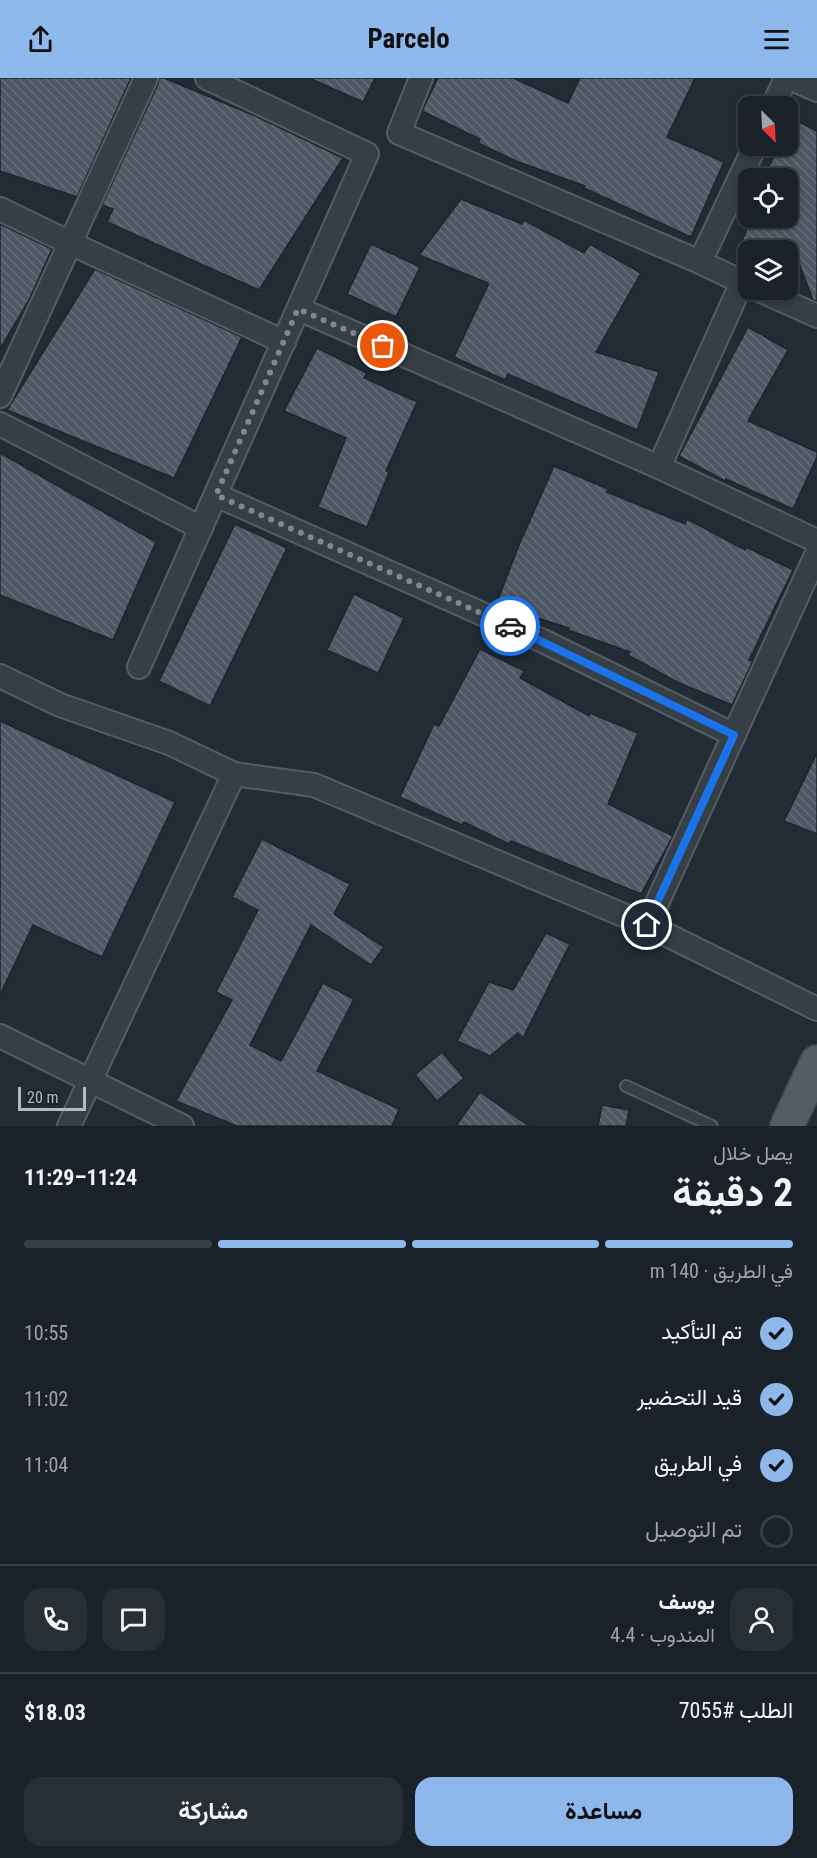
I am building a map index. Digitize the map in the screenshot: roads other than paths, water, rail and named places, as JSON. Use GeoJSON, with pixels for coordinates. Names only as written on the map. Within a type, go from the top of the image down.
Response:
{"type":"FeatureCollection","features":[{"type":"Feature","properties":{"kind":"main road"},"geometry":{"type":"LineString","coordinates":[[787,1126],[817,1062]]}},
{"type":"Feature","properties":{"kind":"street"},"geometry":{"type":"LineString","coordinates":[[0,396],[146,78]]}},
{"type":"Feature","properties":{"kind":"street"},"geometry":{"type":"LineString","coordinates":[[139,667],[367,154],[207,78]]}},
{"type":"Feature","properties":{"kind":"street"},"geometry":{"type":"LineString","coordinates":[[421,78],[399,133],[738,279]]}},
{"type":"Feature","properties":{"kind":"street"},"geometry":{"type":"LineString","coordinates":[[778,96],[788,78],[817,90]]}},
{"type":"Feature","properties":{"kind":"street"},"geometry":{"type":"LineString","coordinates":[[700,262],[750,156]]}},
{"type":"Feature","properties":{"kind":"street"},"geometry":{"type":"LineString","coordinates":[[0,209],[284,342]]}},
{"type":"Feature","properties":{"kind":"street"},"geometry":{"type":"LineString","coordinates":[[659,467],[742,300]]}},
{"type":"Feature","properties":{"kind":"street"},"geometry":{"type":"LineString","coordinates":[[782,300],[817,316]]}},
{"type":"Feature","properties":{"kind":"street"},"geometry":{"type":"LineString","coordinates":[[298,309],[659,467],[817,541]]}},
{"type":"Feature","properties":{"kind":"street"},"geometry":{"type":"LineString","coordinates":[[0,424],[201,528]]}},
{"type":"Feature","properties":{"kind":"street"},"geometry":{"type":"LineString","coordinates":[[216,495],[543,640],[734,735]]}},
{"type":"Feature","properties":{"kind":"street"},"geometry":{"type":"LineString","coordinates":[[647,925],[817,553]]}},
{"type":"Feature","properties":{"kind":"street"},"geometry":{"type":"LineString","coordinates":[[0,676],[60,705],[169,743],[234,774],[314,784],[647,925],[817,1009]]}},
{"type":"Feature","properties":{"kind":"street"},"geometry":{"type":"LineString","coordinates":[[69,1126],[234,774]]}},
{"type":"Feature","properties":{"kind":"street"},"geometry":{"type":"LineString","coordinates":[[0,1036],[182,1126]]}},
{"type":"Feature","properties":{"kind":"lane"},"geometry":{"type":"LineString","coordinates":[[626,1086],[712,1126]]}}]}
